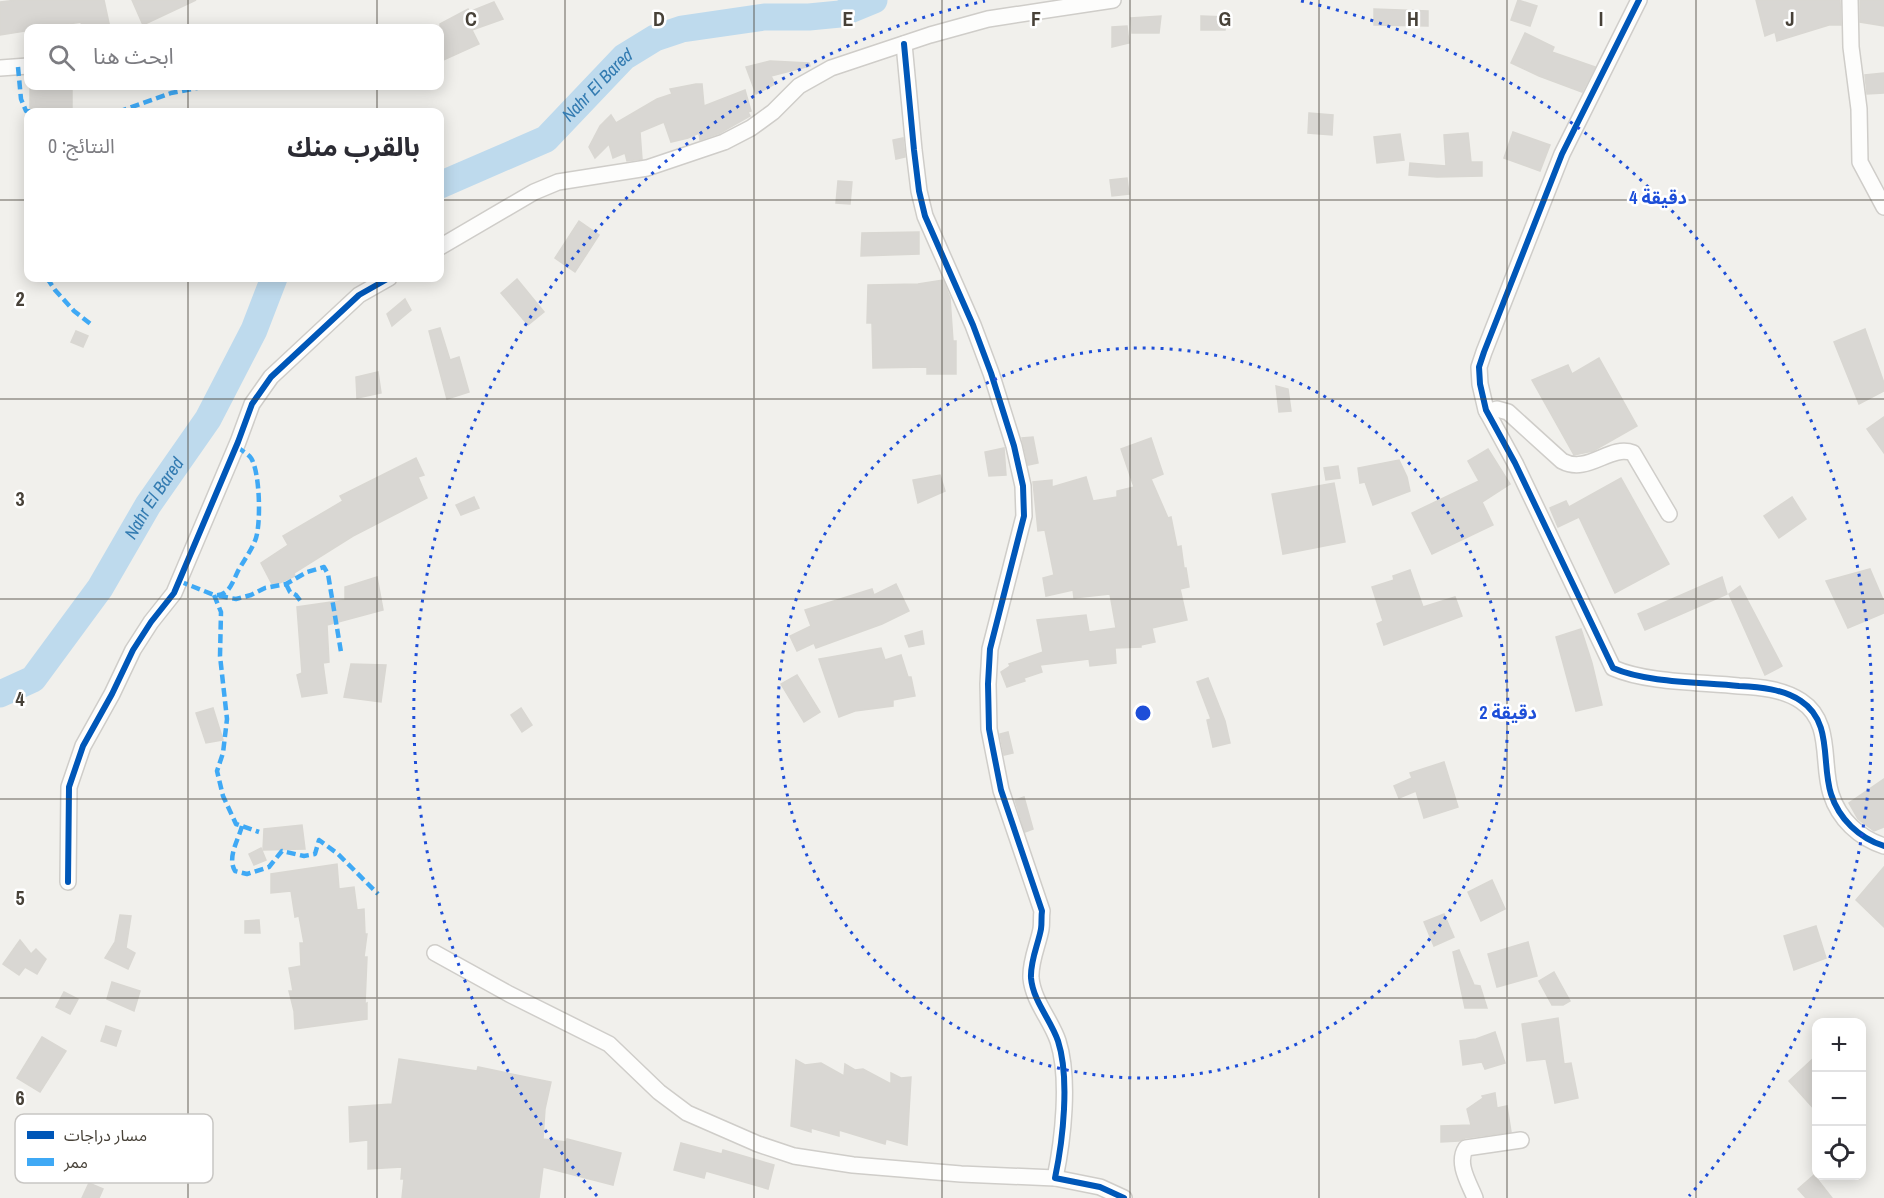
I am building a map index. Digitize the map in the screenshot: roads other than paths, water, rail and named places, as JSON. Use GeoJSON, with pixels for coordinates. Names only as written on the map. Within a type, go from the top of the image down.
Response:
{"type":"FeatureCollection","features":[{"type":"Feature","properties":{"kind":"street"},"geometry":{"type":"LineString","coordinates":[[444,245],[534,192],[558,182],[647,168],[724,142],[751,128],[773,112],[799,86],[814,76],[904,44],[988,19],[1113,0]]}},
{"type":"Feature","properties":{"kind":"street"},"geometry":{"type":"LineString","coordinates":[[1639,0],[1562,154],[1484,351],[1479,367],[1487,412],[1515,463],[1613,668],[1638,676],[1764,688],[1802,701],[1816,714],[1823,731],[1831,794],[1840,812],[1852,829],[1870,842],[1884,846]]}},
{"type":"Feature","properties":{"kind":"street"},"geometry":{"type":"LineString","coordinates":[[1850,0],[1851,47],[1859,109],[1860,162],[1884,207]]}},
{"type":"Feature","properties":{"kind":"street"},"geometry":{"type":"LineString","coordinates":[[904,44],[914,150],[925,216],[973,325],[991,373],[1014,446],[1023,486],[1024,516],[990,649],[989,729],[1001,790],[1042,910],[1041,928],[1032,963],[1031,979],[1036,998],[1058,1040],[1062,1056],[1063,1110],[1059,1161],[1055,1178]]}},
{"type":"Feature","properties":{"kind":"street"},"geometry":{"type":"LineString","coordinates":[[0,68],[24,66]]}},
{"type":"Feature","properties":{"kind":"street"},"geometry":{"type":"LineString","coordinates":[[68,882],[69,787],[83,746],[133,651],[151,622],[174,593],[252,404],[271,377],[359,296],[382,282]]}},
{"type":"Feature","properties":{"kind":"street"},"geometry":{"type":"LineString","coordinates":[[1487,412],[1497,409],[1508,412],[1562,461],[1570,465],[1580,465],[1624,450],[1633,453],[1669,514]]}},
{"type":"Feature","properties":{"kind":"street"},"geometry":{"type":"LineString","coordinates":[[435,953],[509,994],[609,1044],[659,1092],[687,1113],[758,1144],[794,1156],[853,1165],[961,1174],[1055,1178],[1100,1187],[1124,1198]]}},
{"type":"Feature","properties":{"kind":"street"},"geometry":{"type":"LineString","coordinates":[[1475,1198],[1462,1162],[1466,1148],[1521,1140]]}},
{"type":"Feature","properties":{"kind":"waterway","name":"Nahr El Bared"},"geometry":{"type":"LineString","coordinates":[[444,183],[546,139],[624,57],[655,38],[682,29],[764,17],[840,14],[874,0]]}},
{"type":"Feature","properties":{"kind":"waterway","name":"Nahr El Bared"},"geometry":{"type":"LineString","coordinates":[[0,694],[33,679],[100,588],[148,505],[208,419],[254,330],[272,282]]}}]}
